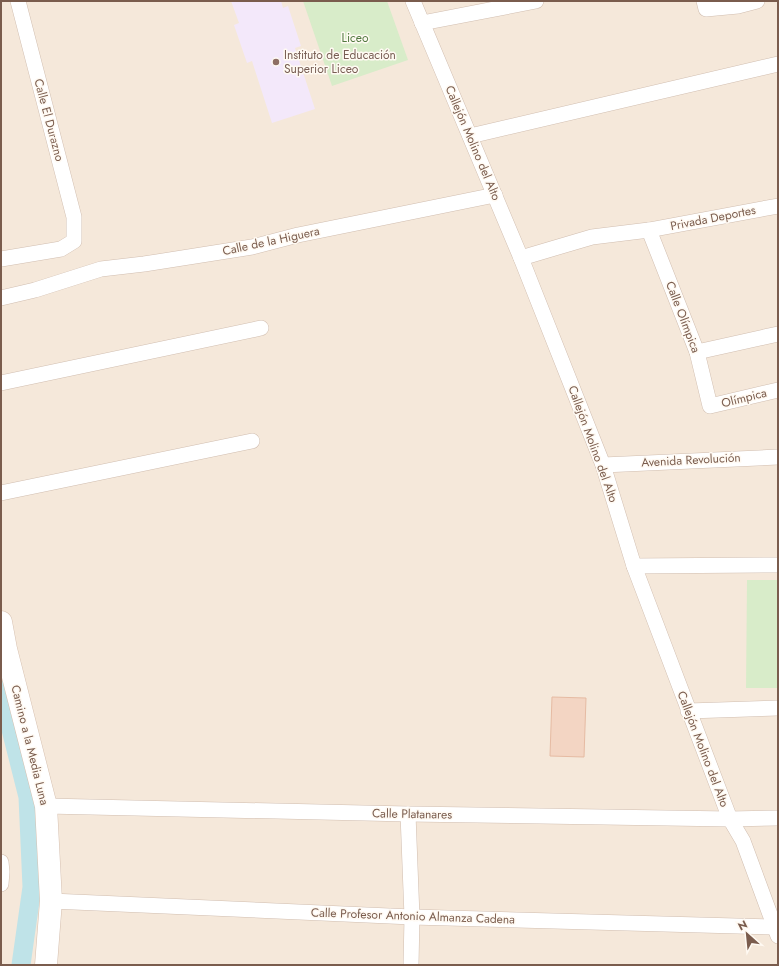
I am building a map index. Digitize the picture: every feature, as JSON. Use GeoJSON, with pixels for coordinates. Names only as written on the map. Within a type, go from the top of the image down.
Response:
{"type":"FeatureCollection","features":[{"type":"Feature","properties":{"kind":"street","name":"Calle El Durazno"},"geometry":{"type":"LineString","coordinates":[[1,259],[61,250],[74,241],[74,217],[18,1]]}},
{"type":"Feature","properties":{"kind":"street","name":"Callejón Molino del Alto"},"geometry":{"type":"LineString","coordinates":[[414,1],[521,258],[603,465],[634,566],[730,819],[743,841],[776,932]]}},
{"type":"Feature","properties":{"kind":"street"},"geometry":{"type":"LineString","coordinates":[[422,23],[536,1]]}},
{"type":"Feature","properties":{"kind":"street"},"geometry":{"type":"LineString","coordinates":[[705,5],[738,6],[757,1]]}},
{"type":"Feature","properties":{"kind":"street"},"geometry":{"type":"LineString","coordinates":[[470,136],[778,64]]}},
{"type":"Feature","properties":{"kind":"street","name":"Calle de la Higuera"},"geometry":{"type":"LineString","coordinates":[[1,298],[35,290],[101,269],[144,264],[252,247],[298,234],[495,195]]}},
{"type":"Feature","properties":{"kind":"street","name":"Privada Deportes"},"geometry":{"type":"LineString","coordinates":[[521,258],[592,237],[649,230],[778,206]]}},
{"type":"Feature","properties":{"kind":"street","name":"Calle Olímpica"},"geometry":{"type":"LineString","coordinates":[[649,230],[697,352],[710,406]]}},
{"type":"Feature","properties":{"kind":"street"},"geometry":{"type":"LineString","coordinates":[[1,384],[262,328]]}},
{"type":"Feature","properties":{"kind":"street"},"geometry":{"type":"LineString","coordinates":[[697,352],[778,334]]}},
{"type":"Feature","properties":{"kind":"street","name":"Olímpica"},"geometry":{"type":"LineString","coordinates":[[710,406],[778,390]]}},
{"type":"Feature","properties":{"kind":"street"},"geometry":{"type":"LineString","coordinates":[[1,493],[252,441]]}},
{"type":"Feature","properties":{"kind":"street","name":"Avenida Revolución"},"geometry":{"type":"LineString","coordinates":[[603,465],[778,457]]}},
{"type":"Feature","properties":{"kind":"street"},"geometry":{"type":"LineString","coordinates":[[634,566],[778,565]]}},
{"type":"Feature","properties":{"kind":"street","name":"Camino a la Media Luna"},"geometry":{"type":"LineString","coordinates":[[1,622],[6,650],[46,806],[51,901],[46,965]]}},
{"type":"Feature","properties":{"kind":"street"},"geometry":{"type":"LineString","coordinates":[[688,711],[778,708]]}},
{"type":"Feature","properties":{"kind":"street","name":"Calle Platanares"},"geometry":{"type":"LineString","coordinates":[[46,806],[408,814],[730,819],[778,818]]}},
{"type":"Feature","properties":{"kind":"street"},"geometry":{"type":"LineString","coordinates":[[408,814],[412,917],[411,965]]}},
{"type":"Feature","properties":{"kind":"street"},"geometry":{"type":"LineString","coordinates":[[1,862],[1,884]]}},
{"type":"Feature","properties":{"kind":"street","name":"Calle Profesor Antonio Almanza Cadena"},"geometry":{"type":"LineString","coordinates":[[51,901],[776,932]]}},
{"type":"Feature","properties":{"kind":"shaded area"},"geometry":{"type":"Polygon","coordinates":[[[1,1],[778,1],[778,965],[1,965],[1,1]]]}},
{"type":"Feature","properties":{"kind":"shaded area","name":"Instituto de Educación Superior Liceo"},"geometry":{"type":"Polygon","coordinates":[[[231,1],[281,1],[283,8],[288,6],[301,46],[295,48],[315,109],[272,123],[252,61],[247,63],[234,25],[239,23],[231,1]]]}},
{"type":"Feature","properties":{"kind":"green space","name":"Liceo"},"geometry":{"type":"Polygon","coordinates":[[[303,1],[387,1],[408,60],[332,86],[303,1]]]}},
{"type":"Feature","properties":{"kind":"green space"},"geometry":{"type":"Polygon","coordinates":[[[747,580],[778,580],[778,688],[746,688],[747,580]]]}},
{"type":"Feature","properties":{"kind":"building"},"geometry":{"type":"Polygon","coordinates":[[[552,697],[586,698],[584,757],[550,756],[552,697]]]}},
{"type":"Feature","properties":{"kind":"waterway"},"geometry":{"type":"LineString","coordinates":[[1,690],[28,797],[32,887],[21,965]]}},
{"type":"Feature","properties":{"kind":"place","name":"Instituto de Educación Superior Liceo"},"geometry":{"type":"Point","coordinates":[276,62]}}]}
